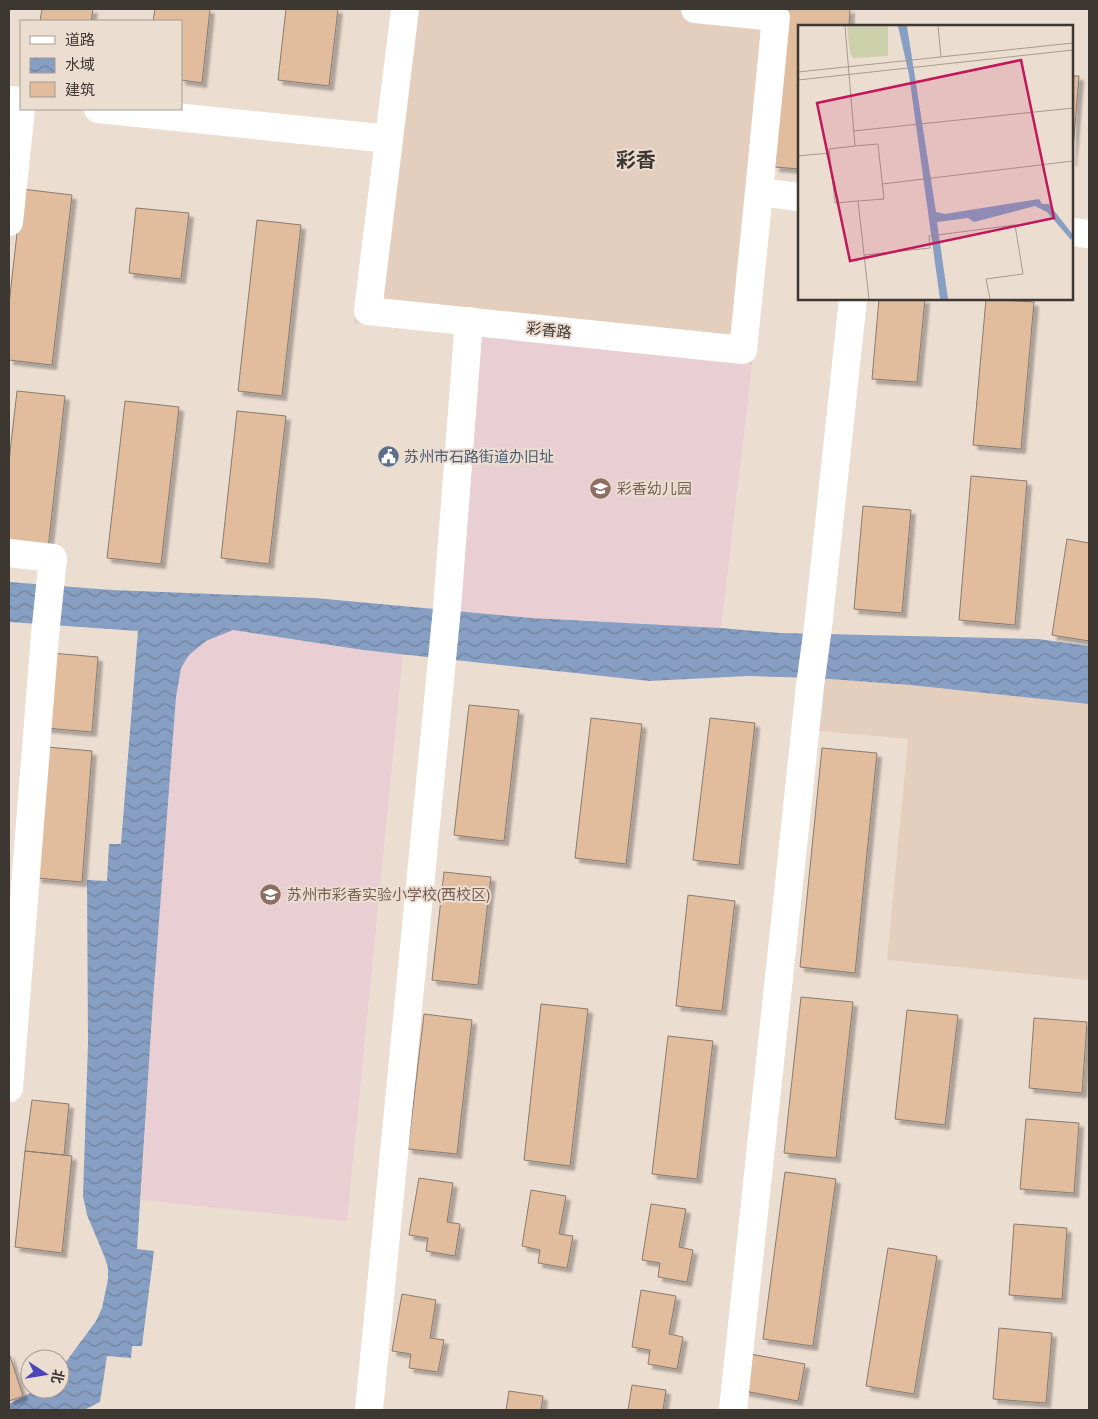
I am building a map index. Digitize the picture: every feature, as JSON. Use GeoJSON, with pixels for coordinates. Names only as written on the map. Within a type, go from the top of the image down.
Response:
{"type":"FeatureCollection","features":[{"type":"Feature","properties":{"kind":"street","name":"彩香路"},"geometry":{"type":"LineString","coordinates":[[405,9],[368,311],[743,350],[776,17],[749,11],[695,9]]}},
{"type":"Feature","properties":{"kind":"street"},"geometry":{"type":"LineString","coordinates":[[9,222],[21,110]]}},
{"type":"Feature","properties":{"kind":"street"},"geometry":{"type":"LineString","coordinates":[[108,110],[389,139]]}},
{"type":"Feature","properties":{"kind":"street"},"geometry":{"type":"LineString","coordinates":[[760,192],[798,197]]}},
{"type":"Feature","properties":{"kind":"street"},"geometry":{"type":"LineString","coordinates":[[1073,232],[1089,234]]}},
{"type":"Feature","properties":{"kind":"street"},"geometry":{"type":"LineString","coordinates":[[733,1410],[853,300]]}},
{"type":"Feature","properties":{"kind":"street"},"geometry":{"type":"LineString","coordinates":[[369,1410],[447,608],[469,321]]}},
{"type":"Feature","properties":{"kind":"street"},"geometry":{"type":"LineString","coordinates":[[9,553],[53,558],[45,636],[9,1088]]}},
{"type":"Feature","properties":{"kind":"shaded area"},"geometry":{"type":"Polygon","coordinates":[[[391,9],[788,9],[752,365],[354,323],[391,9]]]}},
{"type":"Feature","properties":{"kind":"shaded area","name":"彩香幼儿园"},"geometry":{"type":"Polygon","coordinates":[[[479,336],[752,365],[721,628],[531,618],[453,611],[479,336]]]}},
{"type":"Feature","properties":{"kind":"shaded area","name":"苏州市彩香实验小学校(西校区)"},"geometry":{"type":"Polygon","coordinates":[[[233,630],[363,650],[403,654],[347,1221],[141,1200],[153,1000],[180,634],[233,630]]]}},
{"type":"Feature","properties":{"kind":"shaded area"},"geometry":{"type":"Polygon","coordinates":[[[816,678],[910,685],[1089,704],[1089,980],[887,960],[908,739],[810,730],[816,678]]]}},
{"type":"Feature","properties":{"kind":"water"},"geometry":{"type":"Polygon","coordinates":[[[9,582],[112,590],[315,598],[531,618],[780,633],[1038,639],[1089,646],[1089,704],[910,685],[816,678],[748,676],[649,681],[363,650],[233,630],[206,641],[189,655],[181,668],[176,697],[153,1000],[137,1249],[154,1251],[142,1346],[132,1346],[131,1358],[107,1356],[100,1402],[84,1410],[9,1410],[9,1404],[20,1398],[70,1399],[70,1356],[96,1321],[102,1308],[108,1279],[108,1268],[105,1258],[87,1215],[83,1196],[88,1043],[87,880],[107,881],[109,844],[121,844],[138,631],[9,622],[9,582]]]}},
{"type":"Feature","properties":{"kind":"building"},"geometry":{"type":"Polygon","coordinates":[[[42,9],[93,9],[91,20],[40,20],[42,9]]]}},
{"type":"Feature","properties":{"kind":"building"},"geometry":{"type":"Polygon","coordinates":[[[155,9],[210,9],[202,83],[182,80],[182,20],[153,20],[155,9]]]}},
{"type":"Feature","properties":{"kind":"building"},"geometry":{"type":"Polygon","coordinates":[[[286,9],[338,9],[329,86],[278,80],[286,9]]]}},
{"type":"Feature","properties":{"kind":"building"},"geometry":{"type":"Polygon","coordinates":[[[789,9],[850,9],[849,25],[798,25],[798,169],[775,167],[789,9]]]}},
{"type":"Feature","properties":{"kind":"building"},"geometry":{"type":"Polygon","coordinates":[[[1073,76],[1079,76],[1073,150],[1073,76]]]}},
{"type":"Feature","properties":{"kind":"building"},"geometry":{"type":"Polygon","coordinates":[[[22,189],[72,195],[52,365],[9,360],[9,304],[22,189]]]}},
{"type":"Feature","properties":{"kind":"building"},"geometry":{"type":"Polygon","coordinates":[[[136,208],[189,213],[181,279],[129,273],[136,208]]]}},
{"type":"Feature","properties":{"kind":"building"},"geometry":{"type":"Polygon","coordinates":[[[257,220],[301,225],[282,396],[238,391],[257,220]]]}},
{"type":"Feature","properties":{"kind":"building"},"geometry":{"type":"Polygon","coordinates":[[[879,300],[925,300],[917,382],[872,379],[879,300]]]}},
{"type":"Feature","properties":{"kind":"building"},"geometry":{"type":"Polygon","coordinates":[[[986,300],[1034,302],[1021,449],[973,445],[986,300]]]}},
{"type":"Feature","properties":{"kind":"building"},"geometry":{"type":"Polygon","coordinates":[[[17,391],[65,396],[48,549],[9,544],[9,461],[17,391]]]}},
{"type":"Feature","properties":{"kind":"building"},"geometry":{"type":"Polygon","coordinates":[[[125,401],[179,407],[161,564],[107,558],[125,401]]]}},
{"type":"Feature","properties":{"kind":"building"},"geometry":{"type":"Polygon","coordinates":[[[237,411],[286,416],[269,564],[221,558],[237,411]]]}},
{"type":"Feature","properties":{"kind":"building"},"geometry":{"type":"Polygon","coordinates":[[[971,476],[1027,481],[1015,625],[959,620],[971,476]]]}},
{"type":"Feature","properties":{"kind":"building"},"geometry":{"type":"Polygon","coordinates":[[[863,506],[911,510],[902,613],[854,609],[863,506]]]}},
{"type":"Feature","properties":{"kind":"building"},"geometry":{"type":"Polygon","coordinates":[[[1067,539],[1089,543],[1089,641],[1052,635],[1067,539]]]}},
{"type":"Feature","properties":{"kind":"building"},"geometry":{"type":"Polygon","coordinates":[[[51,653],[98,657],[92,732],[46,728],[51,653]]]}},
{"type":"Feature","properties":{"kind":"building"},"geometry":{"type":"Polygon","coordinates":[[[469,705],[519,710],[504,841],[454,835],[469,705]]]}},
{"type":"Feature","properties":{"kind":"building"},"geometry":{"type":"Polygon","coordinates":[[[591,718],[642,724],[626,864],[575,858],[591,718]]]}},
{"type":"Feature","properties":{"kind":"building"},"geometry":{"type":"Polygon","coordinates":[[[710,718],[755,723],[739,865],[693,860],[710,718]]]}},
{"type":"Feature","properties":{"kind":"building"},"geometry":{"type":"Polygon","coordinates":[[[47,747],[92,751],[82,882],[37,878],[47,747]]]}},
{"type":"Feature","properties":{"kind":"building"},"geometry":{"type":"Polygon","coordinates":[[[822,748],[877,753],[855,973],[800,967],[822,748]]]}},
{"type":"Feature","properties":{"kind":"building"},"geometry":{"type":"Polygon","coordinates":[[[444,872],[491,877],[478,985],[432,980],[444,872]]]}},
{"type":"Feature","properties":{"kind":"building"},"geometry":{"type":"Polygon","coordinates":[[[688,895],[735,901],[722,1011],[676,1006],[688,895]]]}},
{"type":"Feature","properties":{"kind":"building"},"geometry":{"type":"Polygon","coordinates":[[[801,997],[853,1002],[836,1158],[784,1153],[801,997]]]}},
{"type":"Feature","properties":{"kind":"building"},"geometry":{"type":"Polygon","coordinates":[[[541,1004],[588,1009],[570,1166],[524,1160],[541,1004]]]}},
{"type":"Feature","properties":{"kind":"building"},"geometry":{"type":"Polygon","coordinates":[[[907,1010],[958,1015],[945,1125],[895,1119],[907,1010]]]}},
{"type":"Feature","properties":{"kind":"building"},"geometry":{"type":"Polygon","coordinates":[[[424,1014],[472,1020],[457,1154],[408,1149],[424,1014]]]}},
{"type":"Feature","properties":{"kind":"building"},"geometry":{"type":"Polygon","coordinates":[[[1034,1018],[1087,1022],[1082,1093],[1029,1088],[1034,1018]]]}},
{"type":"Feature","properties":{"kind":"building"},"geometry":{"type":"Polygon","coordinates":[[[668,1036],[713,1041],[697,1179],[652,1174],[668,1036]]]}},
{"type":"Feature","properties":{"kind":"building"},"geometry":{"type":"Polygon","coordinates":[[[32,1100],[69,1104],[64,1155],[25,1151],[32,1100]]]}},
{"type":"Feature","properties":{"kind":"building"},"geometry":{"type":"Polygon","coordinates":[[[1026,1119],[1079,1123],[1074,1193],[1020,1189],[1026,1119]]]}},
{"type":"Feature","properties":{"kind":"building"},"geometry":{"type":"Polygon","coordinates":[[[25,1151],[72,1156],[62,1253],[15,1247],[25,1151]]]}},
{"type":"Feature","properties":{"kind":"building"},"geometry":{"type":"Polygon","coordinates":[[[785,1172],[836,1179],[813,1346],[763,1339],[785,1172]]]}},
{"type":"Feature","properties":{"kind":"building"},"geometry":{"type":"Polygon","coordinates":[[[419,1178],[453,1183],[447,1222],[460,1224],[455,1256],[426,1251],[428,1238],[409,1235],[419,1178]]]}},
{"type":"Feature","properties":{"kind":"building"},"geometry":{"type":"Polygon","coordinates":[[[531,1190],[566,1196],[559,1234],[573,1236],[567,1268],[538,1263],[540,1250],[522,1246],[531,1190]]]}},
{"type":"Feature","properties":{"kind":"building"},"geometry":{"type":"Polygon","coordinates":[[[651,1204],[686,1209],[679,1247],[693,1250],[687,1282],[658,1277],[660,1263],[642,1260],[651,1204]]]}},
{"type":"Feature","properties":{"kind":"building"},"geometry":{"type":"Polygon","coordinates":[[[1014,1224],[1067,1228],[1062,1299],[1009,1295],[1014,1224]]]}},
{"type":"Feature","properties":{"kind":"building"},"geometry":{"type":"Polygon","coordinates":[[[888,1248],[937,1256],[914,1394],[866,1386],[888,1248]]]}},
{"type":"Feature","properties":{"kind":"building"},"geometry":{"type":"Polygon","coordinates":[[[641,1290],[676,1296],[669,1334],[683,1337],[677,1369],[648,1364],[650,1350],[632,1347],[641,1290]]]}},
{"type":"Feature","properties":{"kind":"building"},"geometry":{"type":"Polygon","coordinates":[[[402,1294],[436,1300],[430,1338],[444,1340],[438,1372],[409,1368],[411,1354],[392,1351],[402,1294]]]}},
{"type":"Feature","properties":{"kind":"building"},"geometry":{"type":"Polygon","coordinates":[[[999,1328],[1052,1333],[1046,1403],[993,1399],[999,1328]]]}},
{"type":"Feature","properties":{"kind":"building"},"geometry":{"type":"Polygon","coordinates":[[[9,1353],[20,1387],[20,1397],[9,1401],[9,1353]]]}},
{"type":"Feature","properties":{"kind":"building"},"geometry":{"type":"Polygon","coordinates":[[[750,1354],[805,1364],[798,1401],[744,1391],[750,1354]]]}},
{"type":"Feature","properties":{"kind":"building"},"geometry":{"type":"Polygon","coordinates":[[[632,1385],[666,1390],[663,1410],[628,1410],[632,1385]]]}},
{"type":"Feature","properties":{"kind":"building"},"geometry":{"type":"Polygon","coordinates":[[[509,1391],[543,1396],[541,1410],[506,1410],[509,1391]]]}},
{"type":"Feature","properties":{"kind":"place","name":"苏州市石路街道办旧址"},"geometry":{"type":"Point","coordinates":[388,456]}},
{"type":"Feature","properties":{"kind":"place","name":"彩香幼儿园"},"geometry":{"type":"Point","coordinates":[601,488]}},
{"type":"Feature","properties":{"kind":"place","name":"苏州市彩香实验小学校(西校区)"},"geometry":{"type":"Point","coordinates":[271,894]}},
{"type":"Feature","properties":{"kind":"district","name":"彩香"},"geometry":{"type":"Point","coordinates":[636,159]}}]}
